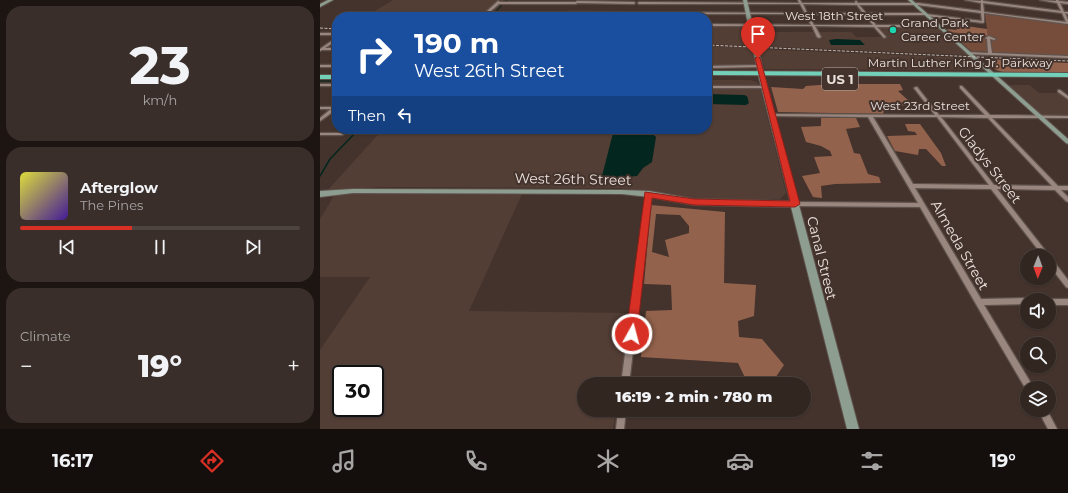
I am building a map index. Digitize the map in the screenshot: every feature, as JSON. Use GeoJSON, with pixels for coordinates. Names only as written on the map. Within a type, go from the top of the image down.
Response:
{"type":"FeatureCollection","features":[{"type":"Feature","properties":{"kind":"highway"},"geometry":{"type":"LineString","coordinates":[[320,72],[332,72]]}},
{"type":"Feature","properties":{"kind":"highway","name":"Martin Luther King Jr. Parkway"},"geometry":{"type":"LineString","coordinates":[[712,73],[762,76]]}},
{"type":"Feature","properties":{"kind":"highway","name":"Martin Luther King Jr. Parkway"},"geometry":{"type":"LineString","coordinates":[[712,78],[762,76],[996,77],[1068,75]]}},
{"type":"Feature","properties":{"kind":"highway"},"geometry":{"type":"LineString","coordinates":[[320,77],[332,77]]}},
{"type":"Feature","properties":{"kind":"highway","name":"Martin Luther King Jr. Parkway"},"geometry":{"type":"LineString","coordinates":[[996,77],[1068,80]]}},
{"type":"Feature","properties":{"kind":"street"},"geometry":{"type":"LineString","coordinates":[[320,6],[331,0]]}},
{"type":"Feature","properties":{"kind":"street"},"geometry":{"type":"LineString","coordinates":[[488,12],[501,0]]}},
{"type":"Feature","properties":{"kind":"street"},"geometry":{"type":"LineString","coordinates":[[521,12],[532,0]]}},
{"type":"Feature","properties":{"kind":"street"},"geometry":{"type":"LineString","coordinates":[[854,0],[884,37]]}},
{"type":"Feature","properties":{"kind":"street"},"geometry":{"type":"LineString","coordinates":[[910,0],[1068,142]]}},
{"type":"Feature","properties":{"kind":"street"},"geometry":{"type":"LineString","coordinates":[[966,0],[1068,13]]}},
{"type":"Feature","properties":{"kind":"street"},"geometry":{"type":"LineString","coordinates":[[1041,0],[1068,3]]}},
{"type":"Feature","properties":{"kind":"street"},"geometry":{"type":"LineString","coordinates":[[498,3],[634,1],[630,12]]}},
{"type":"Feature","properties":{"kind":"street"},"geometry":{"type":"LineString","coordinates":[[689,12],[690,1]]}},
{"type":"Feature","properties":{"kind":"street"},"geometry":{"type":"LineString","coordinates":[[639,3],[745,1],[914,4],[1068,23]]}},
{"type":"Feature","properties":{"kind":"street","name":"Canal Street"},"geometry":{"type":"LineString","coordinates":[[745,1],[762,76],[853,429]]}},
{"type":"Feature","properties":{"kind":"street"},"geometry":{"type":"LineString","coordinates":[[712,14],[806,13],[926,15],[984,22],[982,1]]}},
{"type":"Feature","properties":{"kind":"street"},"geometry":{"type":"LineString","coordinates":[[1057,1],[1068,23]]}},
{"type":"Feature","properties":{"kind":"street"},"geometry":{"type":"LineString","coordinates":[[320,2],[326,2]]}},
{"type":"Feature","properties":{"kind":"street"},"geometry":{"type":"LineString","coordinates":[[569,12],[577,2]]}},
{"type":"Feature","properties":{"kind":"street"},"geometry":{"type":"LineString","coordinates":[[800,2],[819,36]]}},
{"type":"Feature","properties":{"kind":"street","name":"West 18th Street"},"geometry":{"type":"LineString","coordinates":[[712,25],[938,26]]}},
{"type":"Feature","properties":{"kind":"street"},"geometry":{"type":"LineString","coordinates":[[320,34],[332,34]]}},
{"type":"Feature","properties":{"kind":"street"},"geometry":{"type":"LineString","coordinates":[[988,39],[990,54]]}},
{"type":"Feature","properties":{"kind":"street"},"geometry":{"type":"LineString","coordinates":[[320,49],[332,42]]}},
{"type":"Feature","properties":{"kind":"street"},"geometry":{"type":"LineString","coordinates":[[320,49],[332,49]]}},
{"type":"Feature","properties":{"kind":"street"},"geometry":{"type":"LineString","coordinates":[[968,53],[1068,57]]}},
{"type":"Feature","properties":{"kind":"street"},"geometry":{"type":"LineString","coordinates":[[320,66],[332,66]]}},
{"type":"Feature","properties":{"kind":"street"},"geometry":{"type":"LineString","coordinates":[[712,67],[762,76]]}},
{"type":"Feature","properties":{"kind":"street"},"geometry":{"type":"LineString","coordinates":[[712,86],[762,76]]}},
{"type":"Feature","properties":{"kind":"street"},"geometry":{"type":"LineString","coordinates":[[320,85],[332,85]]}},
{"type":"Feature","properties":{"kind":"street"},"geometry":{"type":"LineString","coordinates":[[961,87],[1068,200]]}},
{"type":"Feature","properties":{"kind":"street","name":"Gladys Street"},"geometry":{"type":"LineString","coordinates":[[916,88],[1041,249]]}},
{"type":"Feature","properties":{"kind":"street"},"geometry":{"type":"LineString","coordinates":[[1059,91],[1068,98]]}},
{"type":"Feature","properties":{"kind":"street"},"geometry":{"type":"LineString","coordinates":[[320,108],[332,108]]}},
{"type":"Feature","properties":{"kind":"street"},"geometry":{"type":"LineString","coordinates":[[320,120],[332,111]]}},
{"type":"Feature","properties":{"kind":"street","name":"West 23rd Street"},"geometry":{"type":"LineString","coordinates":[[772,115],[1068,116]]}},
{"type":"Feature","properties":{"kind":"street","name":"Almeda Street"},"geometry":{"type":"LineString","coordinates":[[870,116],[1025,381]]}},
{"type":"Feature","properties":{"kind":"street"},"geometry":{"type":"LineString","coordinates":[[320,134],[342,134]]}},
{"type":"Feature","properties":{"kind":"street"},"geometry":{"type":"LineString","coordinates":[[911,186],[1068,188]]}},
{"type":"Feature","properties":{"kind":"street","name":"West 26th Street"},"geometry":{"type":"LineString","coordinates":[[320,194],[373,191],[616,192],[648,194],[699,203],[922,205]]}},
{"type":"Feature","properties":{"kind":"street"},"geometry":{"type":"LineString","coordinates":[[626,377],[648,194]]}},
{"type":"Feature","properties":{"kind":"street"},"geometry":{"type":"LineString","coordinates":[[1056,269],[1068,285]]}},
{"type":"Feature","properties":{"kind":"street"},"geometry":{"type":"LineString","coordinates":[[978,302],[1020,301]]}},
{"type":"Feature","properties":{"kind":"street"},"geometry":{"type":"LineString","coordinates":[[1056,302],[1068,302]]}},
{"type":"Feature","properties":{"kind":"street"},"geometry":{"type":"LineString","coordinates":[[620,429],[621,417]]}},
{"type":"Feature","properties":{"kind":"street"},"geometry":{"type":"LineString","coordinates":[[1046,417],[1053,429]]}},
{"type":"Feature","properties":{"kind":"shaded area"},"geometry":{"type":"Polygon","coordinates":[[[393,0],[504,0],[492,12],[373,12],[393,0]]]}},
{"type":"Feature","properties":{"kind":"shaded area"},"geometry":{"type":"Polygon","coordinates":[[[986,13],[1066,24],[1068,26],[1068,56],[971,51],[950,32],[988,36],[986,13]]]}},
{"type":"Feature","properties":{"kind":"shaded area"},"geometry":{"type":"Polygon","coordinates":[[[873,24],[935,25],[968,55],[758,46],[754,32],[852,32],[856,37],[882,37],[873,24]]]}},
{"type":"Feature","properties":{"kind":"shaded area"},"geometry":{"type":"Polygon","coordinates":[[[952,24],[987,29],[988,36],[950,32],[947,29],[957,30],[952,24]]]}},
{"type":"Feature","properties":{"kind":"shaded area"},"geometry":{"type":"Polygon","coordinates":[[[712,25],[748,25],[752,46],[712,44],[712,25]]]}},
{"type":"Feature","properties":{"kind":"shaded area"},"geometry":{"type":"Polygon","coordinates":[[[712,46],[753,47],[756,67],[712,67],[712,46]]]}},
{"type":"Feature","properties":{"kind":"shaded area"},"geometry":{"type":"Polygon","coordinates":[[[759,49],[972,58],[984,70],[765,69],[759,49]]]}},
{"type":"Feature","properties":{"kind":"shaded area"},"geometry":{"type":"Polygon","coordinates":[[[985,59],[1068,63],[1068,72],[1003,72],[996,70],[985,59]]]}},
{"type":"Feature","properties":{"kind":"shaded area"},"geometry":{"type":"Polygon","coordinates":[[[712,80],[750,80],[757,82],[761,91],[786,193],[780,199],[708,200],[621,188],[380,187],[327,191],[378,134],[712,134],[712,80]]]}},
{"type":"Feature","properties":{"kind":"shaded area"},"geometry":{"type":"Polygon","coordinates":[[[833,84],[900,84],[903,90],[898,91],[909,101],[912,106],[883,104],[885,108],[883,114],[778,112],[771,87],[803,89],[806,86],[833,84]]]}},
{"type":"Feature","properties":{"kind":"shaded area"},"geometry":{"type":"Polygon","coordinates":[[[1009,85],[1030,85],[1039,93],[1059,93],[1068,100],[1068,115],[1041,115],[1009,85]]]}},
{"type":"Feature","properties":{"kind":"shaded area"},"geometry":{"type":"Polygon","coordinates":[[[821,118],[856,118],[860,127],[846,129],[854,153],[860,154],[868,174],[879,177],[881,183],[835,184],[821,186],[822,198],[813,197],[802,176],[820,173],[814,157],[832,156],[830,151],[821,146],[806,142],[801,127],[821,126],[821,118]]]}},
{"type":"Feature","properties":{"kind":"shaded area"},"geometry":{"type":"Polygon","coordinates":[[[905,124],[920,124],[941,153],[946,166],[942,166],[926,149],[919,149],[918,155],[895,151],[887,136],[917,135],[915,132],[908,131],[905,124]]]}},
{"type":"Feature","properties":{"kind":"shaded area"},"geometry":{"type":"Polygon","coordinates":[[[335,194],[522,194],[469,311],[630,313],[621,377],[577,377],[577,417],[615,417],[613,429],[320,429],[320,350],[370,277],[320,277],[320,219],[335,194]]]}},
{"type":"Feature","properties":{"kind":"shaded area"},"geometry":{"type":"Polygon","coordinates":[[[651,205],[725,212],[724,283],[756,285],[754,316],[738,321],[739,337],[762,339],[784,365],[776,377],[745,377],[738,363],[641,357],[646,311],[672,310],[671,285],[644,284],[651,205]],[[656,214],[652,252],[669,257],[665,240],[689,233],[689,226],[680,215],[656,214]]]}},
{"type":"Feature","properties":{"kind":"water"},"geometry":{"type":"Polygon","coordinates":[[[829,40],[860,40],[865,45],[831,45],[829,40]]]}},
{"type":"Feature","properties":{"kind":"water"},"geometry":{"type":"Polygon","coordinates":[[[712,94],[744,95],[747,96],[749,103],[746,105],[712,104],[712,94]]]}},
{"type":"Feature","properties":{"kind":"water"},"geometry":{"type":"Polygon","coordinates":[[[613,134],[653,134],[656,137],[652,162],[643,168],[637,176],[617,178],[602,176],[613,134]]]}},
{"type":"Feature","properties":{"kind":"waterway"},"geometry":{"type":"LineString","coordinates":[[496,12],[503,4]]}},
{"type":"Feature","properties":{"kind":"waterway"},"geometry":{"type":"LineString","coordinates":[[320,81],[332,81]]}},
{"type":"Feature","properties":{"kind":"waterway"},"geometry":{"type":"LineString","coordinates":[[320,176],[330,159],[354,134]]}},
{"type":"Feature","properties":{"kind":"railway"},"geometry":{"type":"LineString","coordinates":[[320,28],[332,29]]}},
{"type":"Feature","properties":{"kind":"railway"},"geometry":{"type":"LineString","coordinates":[[712,45],[1068,61]]}},
{"type":"Feature","properties":{"kind":"place","name":"Grand Park Career Center"},"geometry":{"type":"Point","coordinates":[893,30]}},
{"type":"Feature","properties":{"kind":"route"},"geometry":{"type":"LineString","coordinates":[[632,334],[648,194],[683,201],[704,203],[795,204],[758,58]]}}]}
